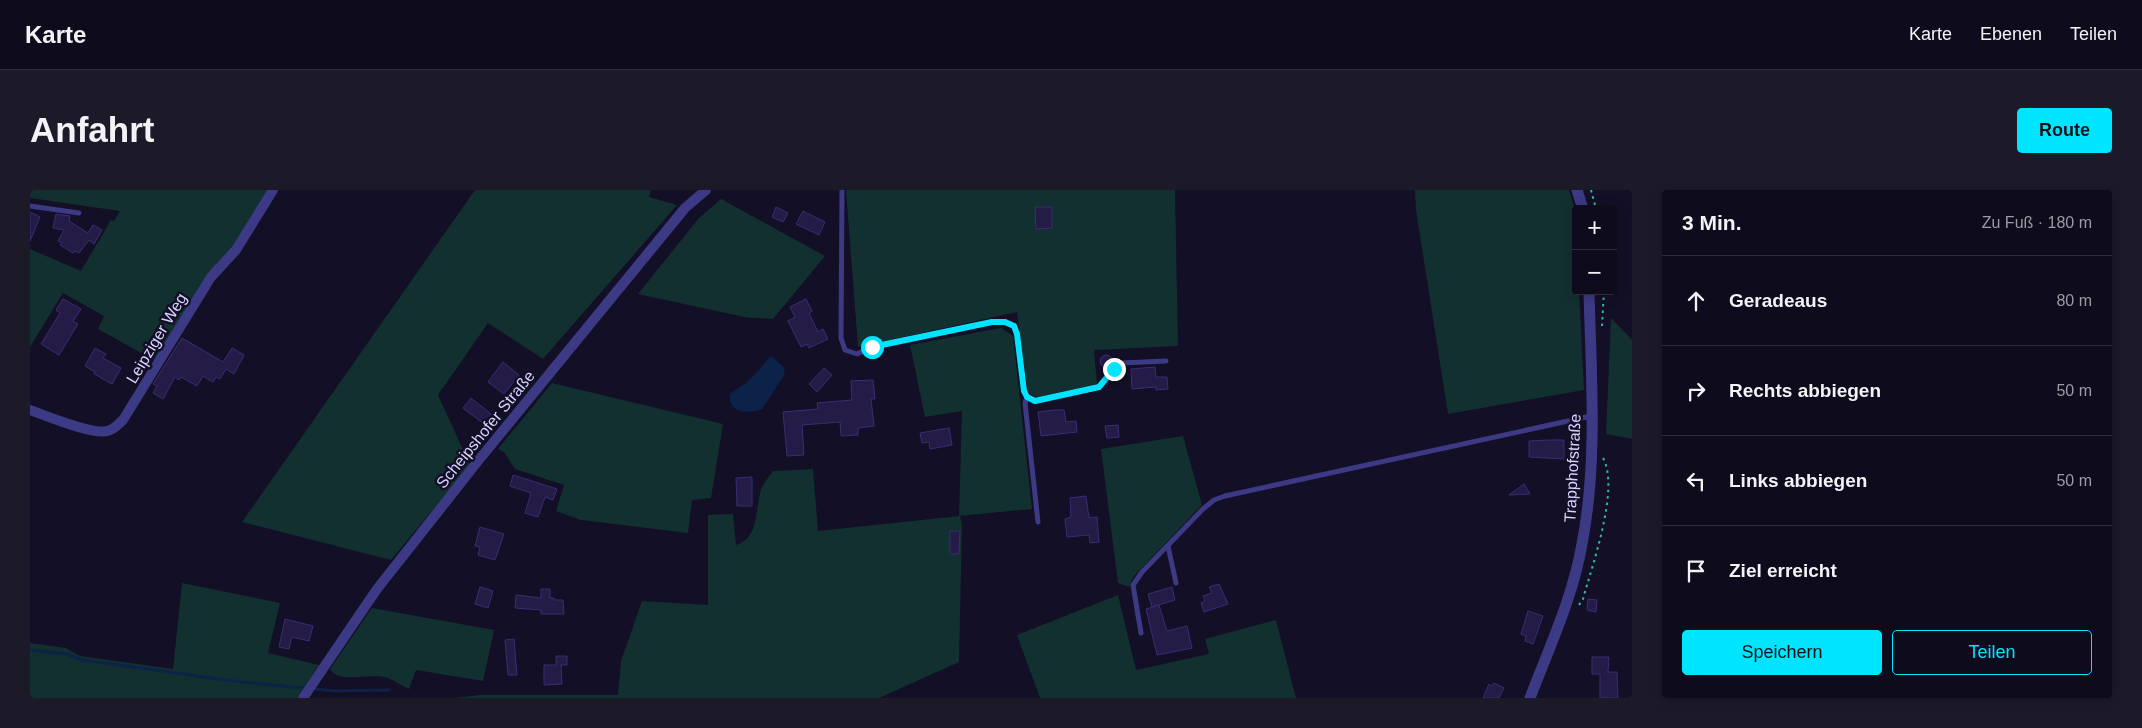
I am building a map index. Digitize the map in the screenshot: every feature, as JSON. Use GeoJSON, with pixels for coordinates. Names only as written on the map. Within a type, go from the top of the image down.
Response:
{"type":"FeatureCollection","features":[{"type":"Feature","properties":{"kind":"street","name":"Leipziger Weg"},"geometry":{"type":"LineString","coordinates":[[30,410],[93,431],[106,432],[113,429],[123,420],[211,278],[236,250],[273,190]]}},
{"type":"Feature","properties":{"kind":"street","name":"Scheipshofer Straße"},"geometry":{"type":"LineString","coordinates":[[303,698],[377,589],[478,461],[685,208],[706,190]]}},
{"type":"Feature","properties":{"kind":"street"},"geometry":{"type":"LineString","coordinates":[[1576,190],[1581,205]]}},
{"type":"Feature","properties":{"kind":"street","name":"Trapphofstraße"},"geometry":{"type":"LineString","coordinates":[[1530,698],[1565,606],[1582,546],[1590,484],[1592,416],[1589,295]]}},
{"type":"Feature","properties":{"kind":"lane"},"geometry":{"type":"LineString","coordinates":[[842,190],[842,338],[845,350],[857,354],[872,347],[992,322],[1005,322],[1014,326],[1017,334],[1024,391],[1027,397],[1035,401],[1099,387],[1122,363],[1166,360]]}},
{"type":"Feature","properties":{"kind":"lane"},"geometry":{"type":"LineString","coordinates":[[30,206],[79,213]]}},
{"type":"Feature","properties":{"kind":"lane"},"geometry":{"type":"LineString","coordinates":[[1027,397],[1025,403],[1038,522]]}},
{"type":"Feature","properties":{"kind":"lane"},"geometry":{"type":"LineString","coordinates":[[1141,633],[1133,585],[1142,572],[1214,500],[1225,496],[1592,416]]}},
{"type":"Feature","properties":{"kind":"lane"},"geometry":{"type":"LineString","coordinates":[[1168,546],[1176,583]]}},
{"type":"Feature","properties":{"kind":"path"},"geometry":{"type":"LineString","coordinates":[[1591,190],[1595,205]]}},
{"type":"Feature","properties":{"kind":"green space"},"geometry":{"type":"Polygon","coordinates":[[[30,190],[267,190],[233,247],[154,360],[98,329],[104,316],[63,293],[30,347],[30,249],[81,271],[111,220],[114,221],[120,211],[30,198],[30,190]]]}},
{"type":"Feature","properties":{"kind":"green space"},"geometry":{"type":"Polygon","coordinates":[[[475,190],[651,190],[649,197],[677,205],[543,359],[488,323],[438,395],[470,465],[391,560],[242,522],[475,190]]]}},
{"type":"Feature","properties":{"kind":"green space"},"geometry":{"type":"Polygon","coordinates":[[[846,190],[1175,190],[1178,346],[1094,350],[1097,384],[1040,397],[1028,392],[1017,312],[858,347],[846,190]]]}},
{"type":"Feature","properties":{"kind":"green space"},"geometry":{"type":"Polygon","coordinates":[[[1415,190],[1569,190],[1574,205],[1572,205],[1572,295],[1579,295],[1584,390],[1448,414],[1416,210],[1415,190]]]}},
{"type":"Feature","properties":{"kind":"green space"},"geometry":{"type":"Polygon","coordinates":[[[721,199],[825,256],[773,319],[744,317],[638,294],[699,218],[721,199]]]}},
{"type":"Feature","properties":{"kind":"green space"},"geometry":{"type":"Polygon","coordinates":[[[1611,318],[1632,340],[1632,439],[1606,434],[1611,318]]]}},
{"type":"Feature","properties":{"kind":"green space"},"geometry":{"type":"Polygon","coordinates":[[[1001,328],[1013,336],[1032,509],[960,516],[962,525],[959,662],[879,698],[454,698],[480,695],[618,695],[621,661],[642,601],[708,605],[708,515],[733,514],[736,545],[744,541],[753,528],[762,487],[773,471],[813,469],[818,531],[959,516],[962,411],[925,417],[910,345],[1001,328]]]}},
{"type":"Feature","properties":{"kind":"green space"},"geometry":{"type":"Polygon","coordinates":[[[552,383],[723,424],[711,498],[692,500],[688,533],[581,520],[556,511],[564,485],[515,469],[504,452],[498,449],[552,383]]]}},
{"type":"Feature","properties":{"kind":"green space"},"geometry":{"type":"Polygon","coordinates":[[[1183,436],[1202,505],[1133,577],[1129,587],[1118,583],[1101,449],[1183,436]]]}},
{"type":"Feature","properties":{"kind":"green space"},"geometry":{"type":"Polygon","coordinates":[[[182,583],[280,603],[268,653],[319,665],[297,698],[30,698],[30,643],[66,648],[80,656],[173,669],[182,583]]]}},
{"type":"Feature","properties":{"kind":"green space"},"geometry":{"type":"Polygon","coordinates":[[[1118,595],[1136,670],[1209,654],[1205,639],[1276,620],[1296,698],[1040,698],[1017,635],[1118,595]]]}},
{"type":"Feature","properties":{"kind":"green space"},"geometry":{"type":"Polygon","coordinates":[[[372,608],[494,630],[483,681],[416,670],[409,689],[388,678],[373,676],[348,677],[335,674],[330,669],[372,608]]]}},
{"type":"Feature","properties":{"kind":"water"},"geometry":{"type":"Polygon","coordinates":[[[771,356],[783,366],[785,374],[762,409],[745,412],[736,409],[730,401],[730,394],[747,382],[771,356]]]}},
{"type":"Feature","properties":{"kind":"building"},"geometry":{"type":"Polygon","coordinates":[[[776,207],[788,213],[783,222],[772,217],[776,207]]]}},
{"type":"Feature","properties":{"kind":"building"},"geometry":{"type":"Polygon","coordinates":[[[1035,207],[1052,207],[1052,228],[1036,229],[1035,207]]]}},
{"type":"Feature","properties":{"kind":"building"},"geometry":{"type":"Polygon","coordinates":[[[803,211],[825,222],[819,235],[796,224],[803,211]]]}},
{"type":"Feature","properties":{"kind":"building"},"geometry":{"type":"Polygon","coordinates":[[[30,212],[40,217],[30,241],[30,212]]]}},
{"type":"Feature","properties":{"kind":"building"},"geometry":{"type":"Polygon","coordinates":[[[56,214],[70,216],[69,221],[88,233],[93,225],[102,230],[94,244],[89,240],[79,253],[75,251],[73,253],[60,245],[62,243],[58,241],[64,230],[53,228],[56,214]]]}},
{"type":"Feature","properties":{"kind":"building"},"geometry":{"type":"Polygon","coordinates":[[[63,299],[81,309],[73,321],[78,324],[59,355],[41,344],[60,313],[56,310],[63,299]]]}},
{"type":"Feature","properties":{"kind":"building"},"geometry":{"type":"Polygon","coordinates":[[[806,299],[812,311],[809,313],[818,332],[823,329],[828,339],[809,348],[807,344],[801,347],[788,321],[795,317],[790,307],[806,299]]]}},
{"type":"Feature","properties":{"kind":"building"},"geometry":{"type":"Polygon","coordinates":[[[182,338],[223,362],[232,348],[244,355],[234,374],[226,369],[220,379],[216,377],[213,382],[203,376],[197,386],[181,377],[179,380],[175,377],[163,399],[153,393],[157,386],[153,384],[182,338]]]}},
{"type":"Feature","properties":{"kind":"building"},"geometry":{"type":"Polygon","coordinates":[[[95,348],[106,354],[103,358],[121,368],[112,384],[94,374],[95,372],[85,366],[95,348]]]}},
{"type":"Feature","properties":{"kind":"building"},"geometry":{"type":"Polygon","coordinates":[[[1106,355],[1112,361],[1106,367],[1100,361],[1106,355]]]}},
{"type":"Feature","properties":{"kind":"building"},"geometry":{"type":"Polygon","coordinates":[[[503,362],[519,375],[504,394],[488,382],[503,362]]]}},
{"type":"Feature","properties":{"kind":"building"},"geometry":{"type":"Polygon","coordinates":[[[1155,367],[1156,377],[1167,377],[1168,389],[1156,390],[1156,387],[1132,389],[1131,369],[1155,367]]]}},
{"type":"Feature","properties":{"kind":"building"},"geometry":{"type":"Polygon","coordinates":[[[824,368],[832,375],[817,392],[809,384],[824,368]]]}},
{"type":"Feature","properties":{"kind":"building"},"geometry":{"type":"Polygon","coordinates":[[[873,380],[875,399],[871,399],[874,426],[858,428],[858,435],[841,436],[840,422],[802,425],[804,455],[787,456],[783,412],[818,409],[817,403],[852,400],[851,381],[873,380]]]}},
{"type":"Feature","properties":{"kind":"building"},"geometry":{"type":"Polygon","coordinates":[[[471,398],[491,414],[484,424],[463,408],[471,398]]]}},
{"type":"Feature","properties":{"kind":"building"},"geometry":{"type":"Polygon","coordinates":[[[1064,410],[1066,422],[1076,421],[1077,432],[1041,436],[1038,412],[1064,410]]]}},
{"type":"Feature","properties":{"kind":"building"},"geometry":{"type":"Polygon","coordinates":[[[1118,425],[1119,437],[1107,438],[1105,426],[1118,425]]]}},
{"type":"Feature","properties":{"kind":"building"},"geometry":{"type":"Polygon","coordinates":[[[949,428],[952,445],[930,449],[929,442],[922,443],[920,433],[949,428]]]}},
{"type":"Feature","properties":{"kind":"building"},"geometry":{"type":"Polygon","coordinates":[[[1564,440],[1564,459],[1529,457],[1529,441],[1564,440]]]}},
{"type":"Feature","properties":{"kind":"building"},"geometry":{"type":"Polygon","coordinates":[[[513,475],[557,489],[553,500],[545,497],[538,517],[525,513],[531,493],[510,486],[513,475]]]}},
{"type":"Feature","properties":{"kind":"building"},"geometry":{"type":"Polygon","coordinates":[[[752,477],[752,506],[737,506],[736,478],[752,477]]]}},
{"type":"Feature","properties":{"kind":"building"},"geometry":{"type":"Polygon","coordinates":[[[1524,484],[1530,494],[1509,495],[1520,487],[1524,484]]]}},
{"type":"Feature","properties":{"kind":"building"},"geometry":{"type":"Polygon","coordinates":[[[1086,496],[1089,518],[1097,517],[1099,542],[1090,543],[1089,535],[1067,537],[1065,519],[1071,517],[1070,498],[1086,496]]]}},
{"type":"Feature","properties":{"kind":"building"},"geometry":{"type":"Polygon","coordinates":[[[480,527],[504,534],[495,560],[478,555],[480,547],[475,546],[480,527]]]}},
{"type":"Feature","properties":{"kind":"building"},"geometry":{"type":"Polygon","coordinates":[[[950,531],[960,531],[959,554],[950,554],[950,531]]]}},
{"type":"Feature","properties":{"kind":"building"},"geometry":{"type":"Polygon","coordinates":[[[1219,584],[1228,604],[1204,612],[1201,603],[1205,601],[1203,596],[1212,593],[1209,587],[1219,584]]]}},
{"type":"Feature","properties":{"kind":"building"},"geometry":{"type":"Polygon","coordinates":[[[480,587],[493,591],[488,608],[475,604],[480,587]]]}},
{"type":"Feature","properties":{"kind":"building"},"geometry":{"type":"Polygon","coordinates":[[[1172,587],[1175,600],[1152,607],[1148,594],[1172,587]]]}},
{"type":"Feature","properties":{"kind":"building"},"geometry":{"type":"Polygon","coordinates":[[[541,589],[550,589],[550,598],[554,598],[554,600],[563,600],[564,614],[541,614],[541,610],[515,608],[516,595],[541,598],[541,589]]]}},
{"type":"Feature","properties":{"kind":"building"},"geometry":{"type":"Polygon","coordinates":[[[1588,599],[1597,600],[1596,612],[1587,610],[1588,599]]]}},
{"type":"Feature","properties":{"kind":"building"},"geometry":{"type":"Polygon","coordinates":[[[1159,605],[1167,631],[1187,626],[1192,648],[1157,655],[1146,609],[1159,605]]]}},
{"type":"Feature","properties":{"kind":"building"},"geometry":{"type":"Polygon","coordinates":[[[1528,611],[1543,616],[1533,644],[1525,641],[1526,636],[1521,634],[1528,611]]]}},
{"type":"Feature","properties":{"kind":"building"},"geometry":{"type":"Polygon","coordinates":[[[285,619],[313,626],[309,641],[292,637],[289,649],[279,647],[285,619]]]}},
{"type":"Feature","properties":{"kind":"building"},"geometry":{"type":"Polygon","coordinates":[[[514,639],[517,675],[508,675],[505,640],[514,639]]]}},
{"type":"Feature","properties":{"kind":"building"},"geometry":{"type":"Polygon","coordinates":[[[556,656],[567,656],[567,665],[561,665],[562,684],[544,685],[544,665],[556,665],[556,656]]]}},
{"type":"Feature","properties":{"kind":"building"},"geometry":{"type":"Polygon","coordinates":[[[1592,657],[1609,657],[1608,672],[1617,672],[1618,698],[1600,698],[1600,674],[1592,674],[1592,657]]]}},
{"type":"Feature","properties":{"kind":"building"},"geometry":{"type":"Polygon","coordinates":[[[1494,683],[1504,688],[1499,698],[1483,698],[1489,684],[1492,686],[1494,683]]]}},
{"type":"Feature","properties":{"kind":"waterway"},"geometry":{"type":"LineString","coordinates":[[30,650],[67,654],[82,660],[241,682],[303,688]]}},
{"type":"Feature","properties":{"kind":"waterway"},"geometry":{"type":"LineString","coordinates":[[314,689],[334,691],[389,690]]}},
{"type":"Feature","properties":{"kind":"route"},"geometry":{"type":"LineString","coordinates":[[872,347],[992,322],[1005,322],[1014,326],[1017,334],[1024,391],[1027,397],[1035,401],[1099,387],[1114,369]]}}]}
